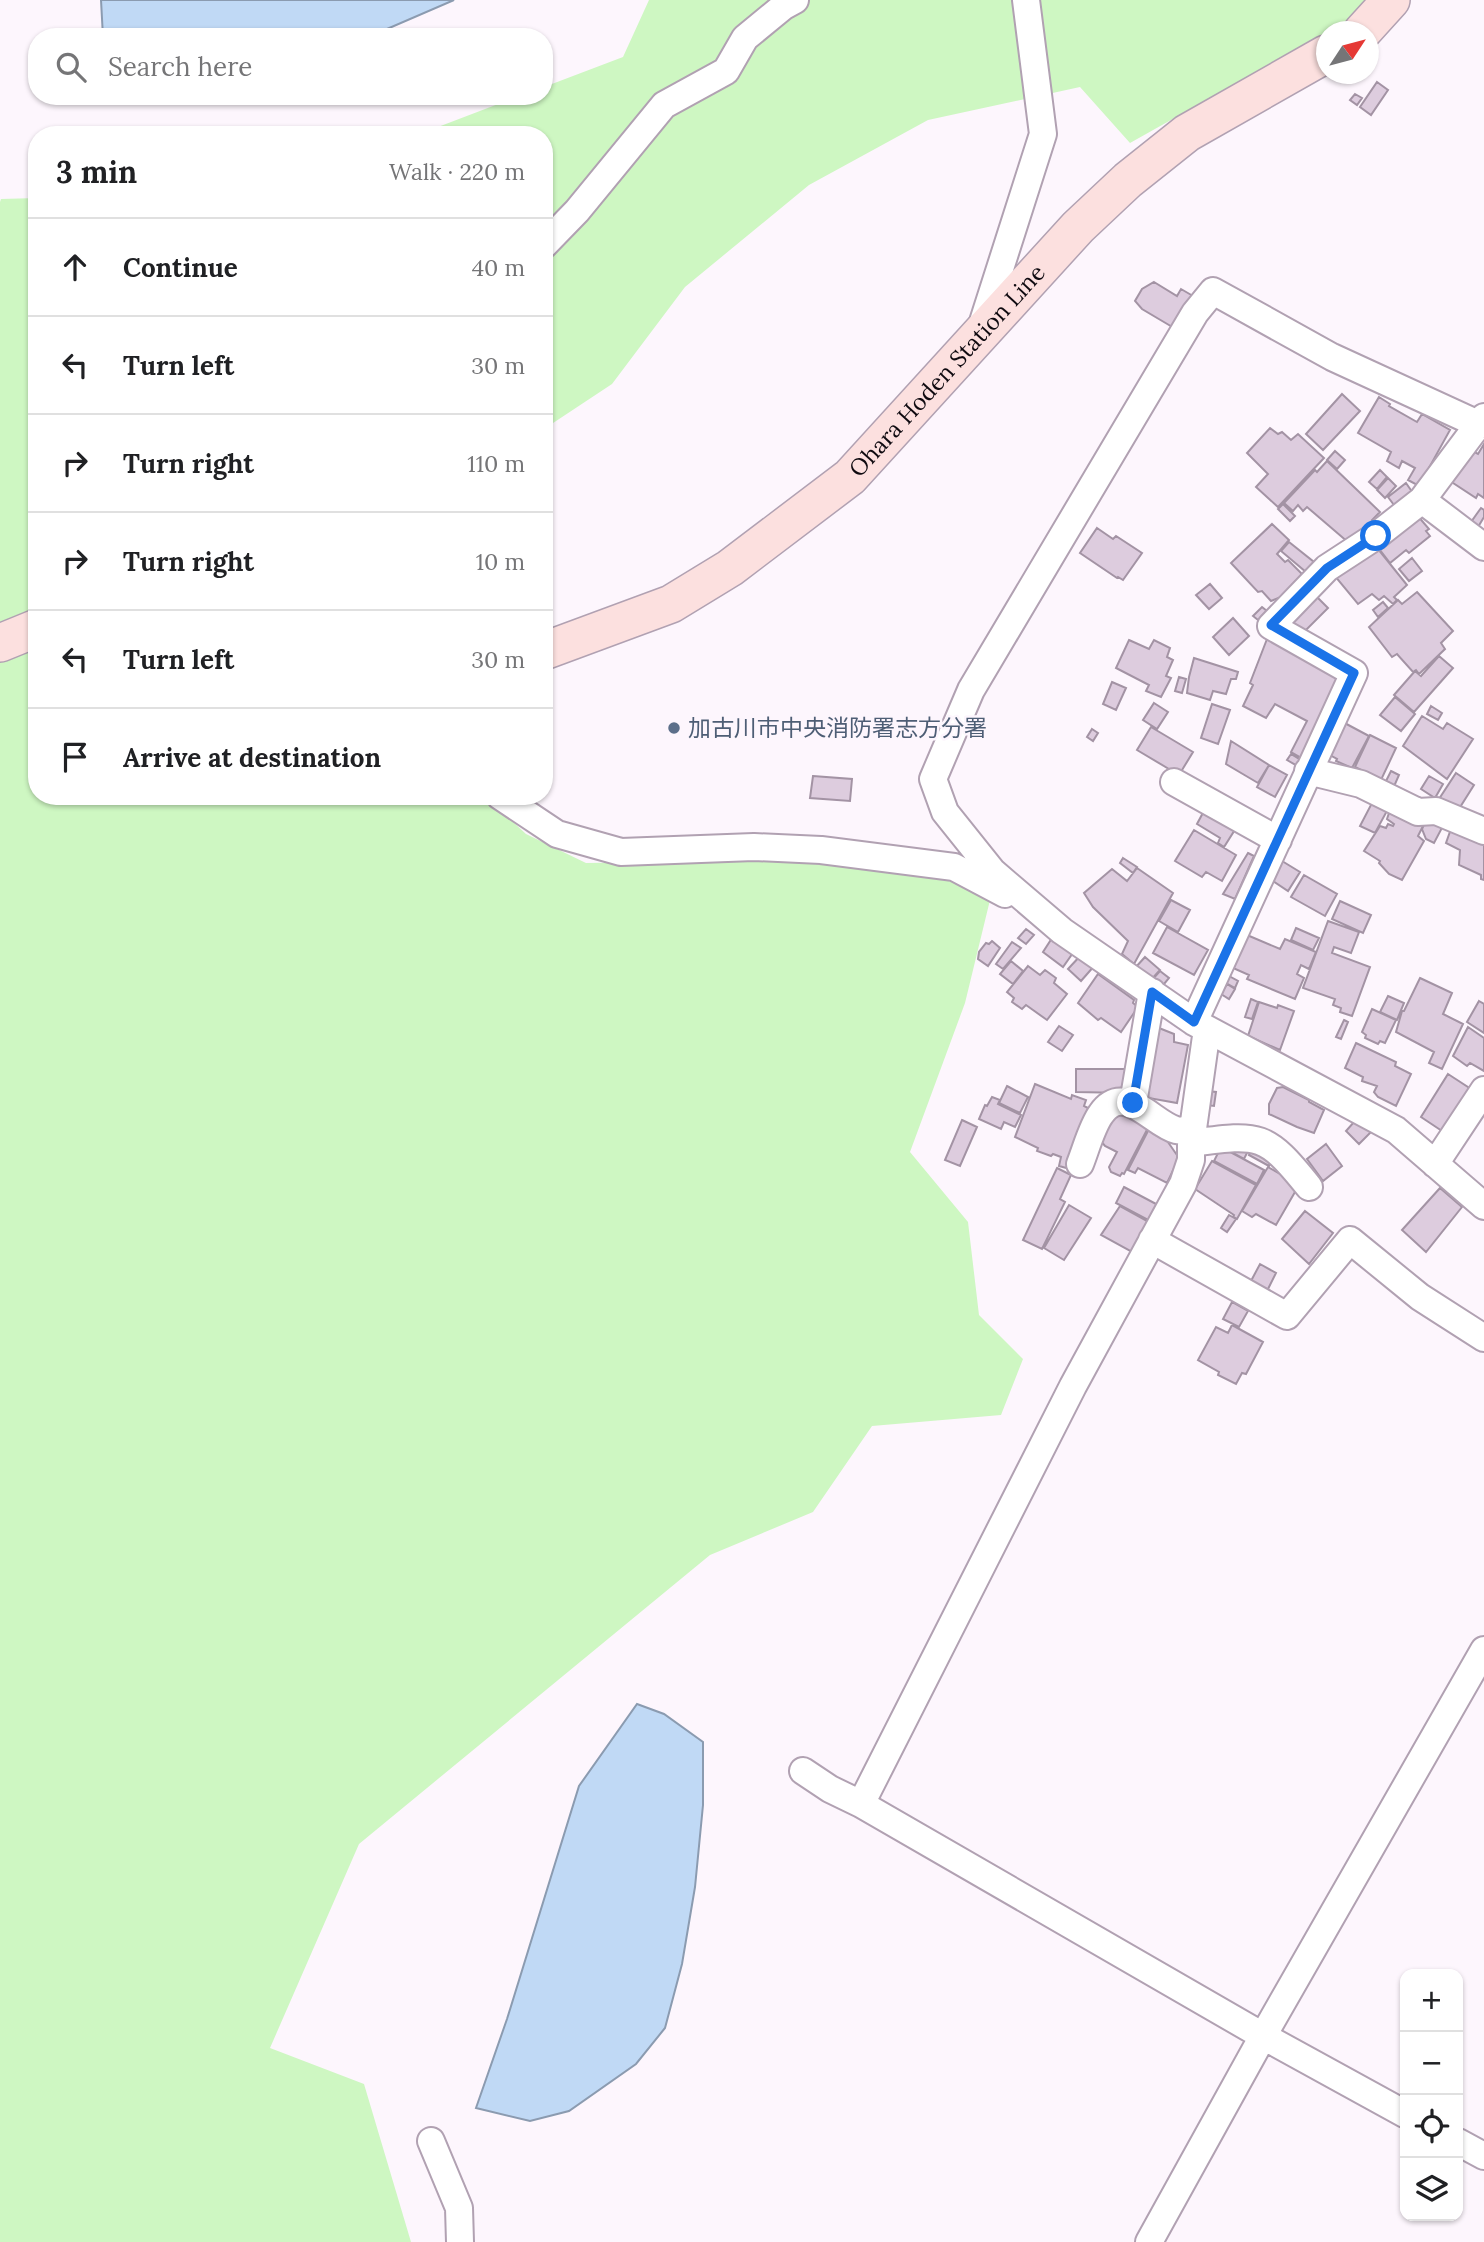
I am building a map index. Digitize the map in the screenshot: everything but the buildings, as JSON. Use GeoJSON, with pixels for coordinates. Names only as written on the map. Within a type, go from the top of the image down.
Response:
{"type":"FeatureCollection","features":[{"type":"Feature","properties":{"kind":"main road"},"geometry":{"type":"LineString","coordinates":[[1372,21],[1391,0]]}},
{"type":"Feature","properties":{"kind":"main road","name":"Ohara Hoden Station Line"},"geometry":{"type":"LineString","coordinates":[[553,648],[671,604],[730,568],[850,477],[1078,227],[1128,180],[1187,133],[1316,60]]}},
{"type":"Feature","properties":{"kind":"main road"},"geometry":{"type":"LineString","coordinates":[[0,643],[28,632]]}},
{"type":"Feature","properties":{"kind":"street"},"geometry":{"type":"LineString","coordinates":[[553,235],[577,211],[664,105],[726,71],[745,38],[795,0]]}},
{"type":"Feature","properties":{"kind":"street"},"geometry":{"type":"LineString","coordinates":[[977,340],[1044,134],[1026,0]]}},
{"type":"Feature","properties":{"kind":"street"},"geometry":{"type":"LineString","coordinates":[[861,1804],[1073,1386],[1183,1184],[1191,1160],[1200,1026],[1308,771],[1354,673],[1271,625],[1327,568],[1376,536],[1422,500],[1482,421],[1332,357],[1213,291],[1195,313],[971,690],[933,779],[945,812],[993,872],[1062,930],[1200,1026],[1396,1130],[1484,1206]]}},
{"type":"Feature","properties":{"kind":"street"},"geometry":{"type":"LineString","coordinates":[[1422,500],[1484,547]]}},
{"type":"Feature","properties":{"kind":"street"},"geometry":{"type":"LineString","coordinates":[[1308,771],[1361,784],[1419,812],[1436,811],[1484,831]]}},
{"type":"Feature","properties":{"kind":"street"},"geometry":{"type":"LineString","coordinates":[[1174,782],[1278,840]]}},
{"type":"Feature","properties":{"kind":"street"},"geometry":{"type":"LineString","coordinates":[[514,805],[557,834],[621,852],[754,847],[821,850],[954,867],[1042,913]]}},
{"type":"Feature","properties":{"kind":"street"},"geometry":{"type":"LineString","coordinates":[[1133,1103],[1152,992]]}},
{"type":"Feature","properties":{"kind":"street"},"geometry":{"type":"LineString","coordinates":[[1435,1164],[1484,1090]]}},
{"type":"Feature","properties":{"kind":"street"},"geometry":{"type":"LineString","coordinates":[[1080,1164],[1100,1114],[1119,1102],[1133,1103],[1191,1137],[1259,1140],[1275,1148],[1309,1187]]}},
{"type":"Feature","properties":{"kind":"street"},"geometry":{"type":"LineString","coordinates":[[1152,1240],[1287,1316],[1350,1240],[1420,1297],[1484,1338]]}},
{"type":"Feature","properties":{"kind":"street"},"geometry":{"type":"LineString","coordinates":[[1149,2242],[1263,2036],[1484,1650]]}},
{"type":"Feature","properties":{"kind":"street"},"geometry":{"type":"LineString","coordinates":[[803,1771],[830,1789],[861,1804],[1263,2036],[1400,2111]]}},
{"type":"Feature","properties":{"kind":"street"},"geometry":{"type":"LineString","coordinates":[[431,2141],[459,2208],[460,2242]]}},
{"type":"Feature","properties":{"kind":"street"},"geometry":{"type":"LineString","coordinates":[[1463,2145],[1484,2156]]}},
{"type":"Feature","properties":{"kind":"green space"},"geometry":{"type":"Polygon","coordinates":[[[649,0],[1366,0],[1351,19],[1316,21],[1316,39],[1130,143],[1080,87],[928,120],[809,185],[685,287],[612,384],[553,423],[553,126],[441,126],[495,105],[553,105],[553,84],[623,57],[649,0]]]}},
{"type":"Feature","properties":{"kind":"green space"},"geometry":{"type":"Polygon","coordinates":[[[28,198],[28,805],[495,805],[526,834],[586,863],[793,860],[956,882],[990,900],[965,1003],[910,1152],[968,1222],[979,1315],[1023,1359],[1001,1415],[872,1426],[813,1512],[710,1555],[359,1844],[270,2048],[364,2084],[411,2242],[0,2242],[1,199],[28,198]]]}},
{"type":"Feature","properties":{"kind":"water"},"geometry":{"type":"Polygon","coordinates":[[[101,0],[454,0],[389,28],[103,28],[101,0]]]}},
{"type":"Feature","properties":{"kind":"water"},"geometry":{"type":"Polygon","coordinates":[[[637,1704],[664,1714],[703,1742],[703,1805],[695,1887],[682,1964],[665,2028],[636,2064],[569,2111],[530,2121],[476,2108],[507,2019],[579,1786],[637,1704]]]}},
{"type":"Feature","properties":{"kind":"place","name":"加古川市中央消防署志方分署"},"geometry":{"type":"Point","coordinates":[674,728]}},
{"type":"Feature","properties":{"kind":"route"},"geometry":{"type":"LineString","coordinates":[[1133,1103],[1152,992],[1194,1022],[1354,673],[1271,625],[1327,568],[1376,536]]}}]}
